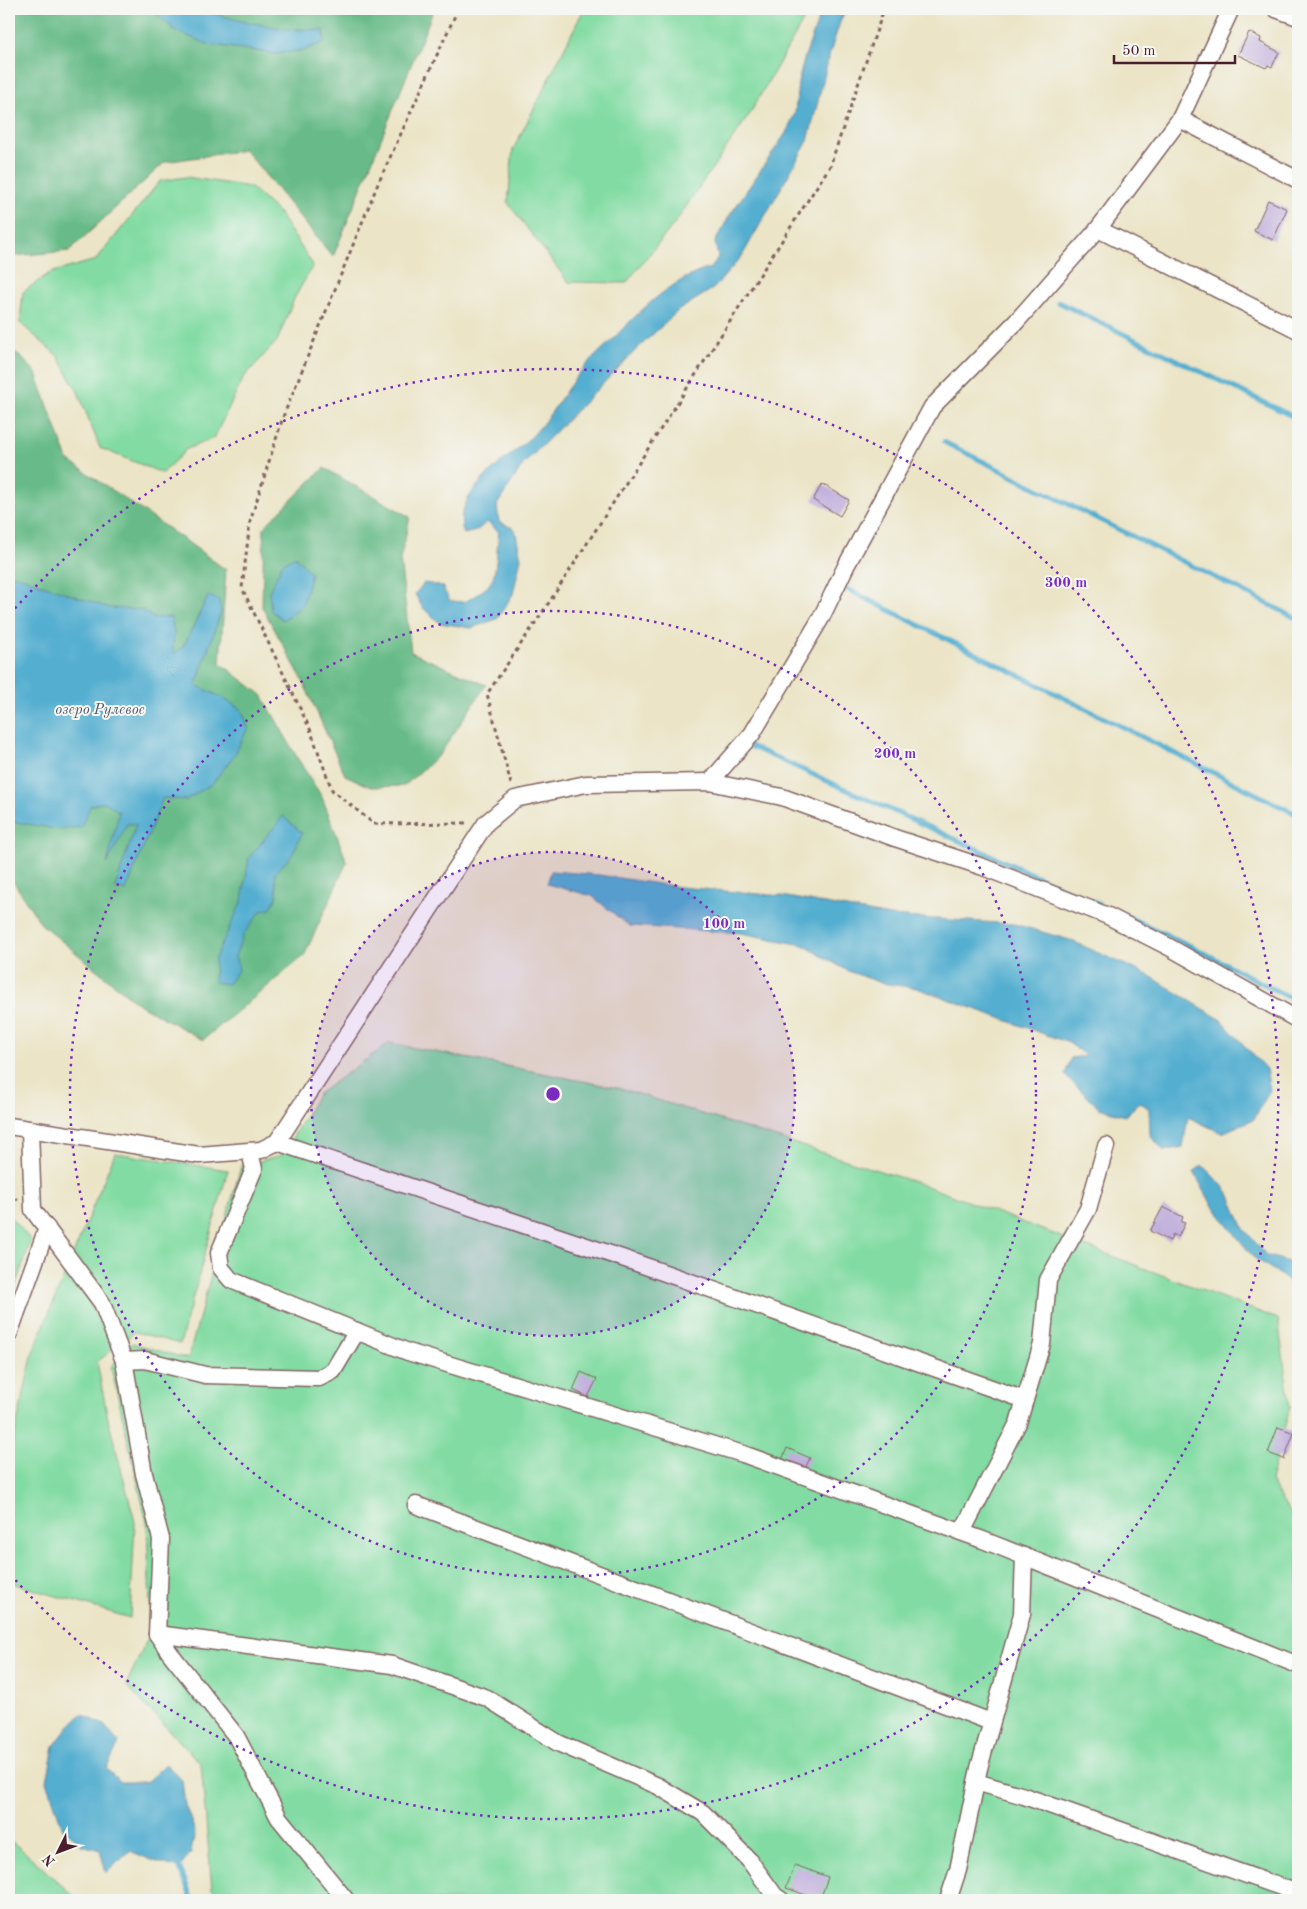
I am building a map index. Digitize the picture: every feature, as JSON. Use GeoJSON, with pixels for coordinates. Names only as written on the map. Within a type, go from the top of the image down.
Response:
{"type":"FeatureCollection","features":[{"type":"Feature","properties":{"kind":"street"},"geometry":{"type":"LineString","coordinates":[[710,782],[752,734],[820,618],[850,558],[932,407],[1016,322],[1098,229],[1180,119],[1231,9]]}},
{"type":"Feature","properties":{"kind":"street"},"geometry":{"type":"LineString","coordinates":[[1276,9],[1298,17]]}},
{"type":"Feature","properties":{"kind":"street"},"geometry":{"type":"LineString","coordinates":[[1180,119],[1298,180]]}},
{"type":"Feature","properties":{"kind":"street"},"geometry":{"type":"LineString","coordinates":[[1098,229],[1298,330]]}},
{"type":"Feature","properties":{"kind":"street"},"geometry":{"type":"LineString","coordinates":[[9,1126],[199,1155],[250,1152],[261,1150],[277,1142],[486,822],[515,799],[586,784],[710,782],[782,797],[895,838],[983,867],[1108,916],[1169,947],[1298,1020]]}},
{"type":"Feature","properties":{"kind":"street"},"geometry":{"type":"LineString","coordinates":[[30,1130],[33,1210],[102,1303],[124,1361],[144,1474],[161,1539],[157,1634],[236,1736],[279,1818],[346,1900]]}},
{"type":"Feature","properties":{"kind":"street"},"geometry":{"type":"LineString","coordinates":[[277,1142],[631,1261],[1025,1400]]}},
{"type":"Feature","properties":{"kind":"street"},"geometry":{"type":"LineString","coordinates":[[962,1532],[1018,1423],[1042,1344],[1048,1280],[1088,1209],[1106,1146]]}},
{"type":"Feature","properties":{"kind":"street"},"geometry":{"type":"LineString","coordinates":[[250,1152],[254,1169],[219,1253],[220,1268],[231,1280],[408,1352],[742,1454],[962,1532],[1298,1665]]}},
{"type":"Feature","properties":{"kind":"street"},"geometry":{"type":"LineString","coordinates":[[9,1334],[47,1228]]}},
{"type":"Feature","properties":{"kind":"street"},"geometry":{"type":"LineString","coordinates":[[124,1361],[145,1360],[204,1375],[319,1378],[333,1371],[357,1331]]}},
{"type":"Feature","properties":{"kind":"street"},"geometry":{"type":"LineString","coordinates":[[416,1505],[992,1722]]}},
{"type":"Feature","properties":{"kind":"street"},"geometry":{"type":"LineString","coordinates":[[948,1900],[958,1870],[976,1782],[1022,1614],[1024,1556]]}},
{"type":"Feature","properties":{"kind":"street"},"geometry":{"type":"LineString","coordinates":[[157,1634],[392,1665],[487,1698],[558,1743],[658,1786],[703,1813],[749,1860],[775,1896],[781,1900]]}},
{"type":"Feature","properties":{"kind":"street"},"geometry":{"type":"LineString","coordinates":[[976,1782],[1024,1796],[1298,1892]]}},
{"type":"Feature","properties":{"kind":"path"},"geometry":{"type":"LineString","coordinates":[[458,9],[377,186],[283,418],[250,522],[242,588],[310,730],[332,790],[374,824],[486,822]]}},
{"type":"Feature","properties":{"kind":"path"},"geometry":{"type":"LineString","coordinates":[[515,799],[487,694],[550,601],[830,166],[884,9]]}},
{"type":"Feature","properties":{"kind":"green space"},"geometry":{"type":"Polygon","coordinates":[[[9,9],[434,9],[333,257],[245,150],[165,162],[69,251],[13,256],[9,252],[9,9]]]}},
{"type":"Feature","properties":{"kind":"green space"},"geometry":{"type":"Polygon","coordinates":[[[584,9],[810,9],[749,115],[674,224],[626,283],[568,282],[508,203],[513,150],[584,9]]]}},
{"type":"Feature","properties":{"kind":"green space"},"geometry":{"type":"Polygon","coordinates":[[[186,177],[250,187],[278,212],[313,265],[294,299],[277,341],[244,377],[214,438],[187,449],[162,473],[100,448],[78,392],[58,356],[20,323],[23,292],[50,273],[96,260],[160,181],[186,177]]]}},
{"type":"Feature","properties":{"kind":"green space"},"geometry":{"type":"Polygon","coordinates":[[[9,346],[35,371],[68,460],[226,570],[220,663],[262,695],[322,797],[347,862],[304,956],[203,1040],[137,1003],[41,924],[13,881],[9,881],[9,346]]]}},
{"type":"Feature","properties":{"kind":"green space"},"geometry":{"type":"Polygon","coordinates":[[[324,468],[410,517],[400,559],[411,652],[486,685],[440,754],[404,786],[371,787],[345,775],[301,677],[262,607],[264,527],[324,468]]]}},
{"type":"Feature","properties":{"kind":"green space"},"geometry":{"type":"Polygon","coordinates":[[[389,1043],[623,1089],[924,1185],[1278,1319],[1290,1407],[1270,1481],[1298,1527],[1298,1900],[241,1900],[212,1889],[201,1764],[126,1685],[151,1631],[147,1523],[111,1367],[132,1343],[188,1359],[241,1166],[282,1155],[318,1094],[389,1043]]]}},
{"type":"Feature","properties":{"kind":"green space"},"geometry":{"type":"Polygon","coordinates":[[[115,1153],[228,1170],[180,1344],[135,1332],[97,1362],[108,1419],[135,1522],[130,1618],[9,1582],[9,1459],[33,1352],[115,1153]]]}},
{"type":"Feature","properties":{"kind":"green space"},"geometry":{"type":"Polygon","coordinates":[[[9,1216],[31,1240],[9,1306],[9,1216]]]}},
{"type":"Feature","properties":{"kind":"green space"},"geometry":{"type":"Polygon","coordinates":[[[9,1839],[36,1862],[78,1900],[9,1900],[9,1839]]]}},
{"type":"Feature","properties":{"kind":"water"},"geometry":{"type":"Polygon","coordinates":[[[151,9],[198,9],[241,21],[286,29],[324,30],[324,42],[305,50],[276,54],[207,44],[176,31],[151,9]]]}},
{"type":"Feature","properties":{"kind":"water"},"geometry":{"type":"Polygon","coordinates":[[[826,9],[847,9],[841,19],[830,53],[808,141],[742,256],[714,288],[679,310],[637,349],[522,466],[497,505],[499,522],[515,529],[521,558],[513,594],[497,619],[471,628],[440,623],[422,607],[415,594],[424,583],[442,586],[450,601],[465,602],[488,586],[494,575],[499,532],[487,522],[476,531],[464,534],[461,519],[465,505],[473,491],[484,478],[534,434],[586,366],[635,316],[670,287],[683,279],[711,268],[718,257],[715,242],[730,215],[786,133],[795,113],[798,83],[805,56],[820,15],[826,9]]]}},
{"type":"Feature","properties":{"kind":"water"},"geometry":{"type":"Polygon","coordinates":[[[295,556],[311,574],[302,606],[283,620],[271,611],[269,592],[282,564],[295,556]]]}},
{"type":"Feature","properties":{"kind":"water","name":"озеро Рулевое"},"geometry":{"type":"Polygon","coordinates":[[[9,573],[109,608],[142,610],[153,618],[171,617],[174,631],[173,654],[183,647],[208,596],[219,600],[221,612],[196,685],[242,710],[248,728],[235,754],[212,784],[186,800],[163,798],[126,891],[115,888],[136,824],[127,824],[107,864],[119,812],[105,802],[91,805],[81,827],[57,829],[9,821],[9,573]]]}},
{"type":"Feature","properties":{"kind":"water"},"geometry":{"type":"Polygon","coordinates":[[[283,816],[302,833],[292,855],[275,873],[277,897],[270,909],[261,911],[244,934],[235,956],[239,969],[228,984],[214,982],[215,958],[242,901],[249,858],[283,816]]]}},
{"type":"Feature","properties":{"kind":"water"},"geometry":{"type":"Polygon","coordinates":[[[551,871],[599,875],[679,887],[782,896],[890,916],[1014,924],[1070,940],[1150,976],[1220,1019],[1266,1069],[1270,1090],[1254,1119],[1222,1133],[1188,1117],[1183,1147],[1164,1151],[1150,1135],[1149,1109],[1140,1102],[1125,1116],[1099,1108],[1065,1075],[1071,1058],[1086,1056],[1069,1043],[917,988],[881,983],[848,971],[803,945],[741,933],[629,926],[592,896],[547,884],[551,871]]]}},
{"type":"Feature","properties":{"kind":"water"},"geometry":{"type":"Polygon","coordinates":[[[1202,1165],[1228,1191],[1244,1229],[1266,1255],[1288,1262],[1298,1260],[1298,1293],[1281,1275],[1253,1257],[1212,1205],[1194,1172],[1202,1165]]]}},
{"type":"Feature","properties":{"kind":"water"},"geometry":{"type":"Polygon","coordinates":[[[82,1714],[104,1725],[119,1743],[106,1769],[121,1782],[146,1782],[166,1764],[182,1780],[185,1805],[195,1831],[191,1852],[180,1868],[154,1861],[130,1851],[106,1873],[100,1850],[82,1845],[63,1829],[47,1781],[54,1746],[69,1726],[82,1714]]]}},
{"type":"Feature","properties":{"kind":"building"},"geometry":{"type":"Polygon","coordinates":[[[1249,32],[1261,38],[1260,42],[1279,52],[1272,67],[1268,65],[1266,68],[1238,55],[1249,32]]]}},
{"type":"Feature","properties":{"kind":"building"},"geometry":{"type":"Polygon","coordinates":[[[1268,200],[1287,209],[1273,240],[1254,231],[1268,200]]]}},
{"type":"Feature","properties":{"kind":"building"},"geometry":{"type":"Polygon","coordinates":[[[822,484],[849,500],[840,516],[813,500],[822,484]]]}},
{"type":"Feature","properties":{"kind":"building"},"geometry":{"type":"Polygon","coordinates":[[[1163,1207],[1183,1217],[1181,1222],[1185,1223],[1178,1237],[1173,1234],[1170,1241],[1150,1231],[1163,1207]]]}},
{"type":"Feature","properties":{"kind":"building"},"geometry":{"type":"Polygon","coordinates":[[[581,1372],[597,1379],[588,1397],[573,1390],[581,1372]]]}},
{"type":"Feature","properties":{"kind":"building"},"geometry":{"type":"Polygon","coordinates":[[[1278,1427],[1294,1433],[1284,1459],[1268,1453],[1278,1427]]]}},
{"type":"Feature","properties":{"kind":"building"},"geometry":{"type":"Polygon","coordinates":[[[787,1448],[810,1458],[804,1471],[781,1462],[787,1448]]]}},
{"type":"Feature","properties":{"kind":"building"},"geometry":{"type":"Polygon","coordinates":[[[795,1865],[828,1877],[820,1900],[786,1888],[795,1865]]]}},
{"type":"Feature","properties":{"kind":"waterway"},"geometry":{"type":"LineString","coordinates":[[1058,302],[1298,419]]}},
{"type":"Feature","properties":{"kind":"waterway"},"geometry":{"type":"LineString","coordinates":[[944,442],[1298,619]]}},
{"type":"Feature","properties":{"kind":"waterway"},"geometry":{"type":"LineString","coordinates":[[845,588],[1298,815]]}},
{"type":"Feature","properties":{"kind":"waterway"},"geometry":{"type":"LineString","coordinates":[[750,746],[1098,904]]}},
{"type":"Feature","properties":{"kind":"waterway"},"geometry":{"type":"LineString","coordinates":[[1126,916],[1193,947],[1298,1002]]}},
{"type":"Feature","properties":{"kind":"waterway"},"geometry":{"type":"LineString","coordinates":[[180,1868],[192,1900]]}}]}
